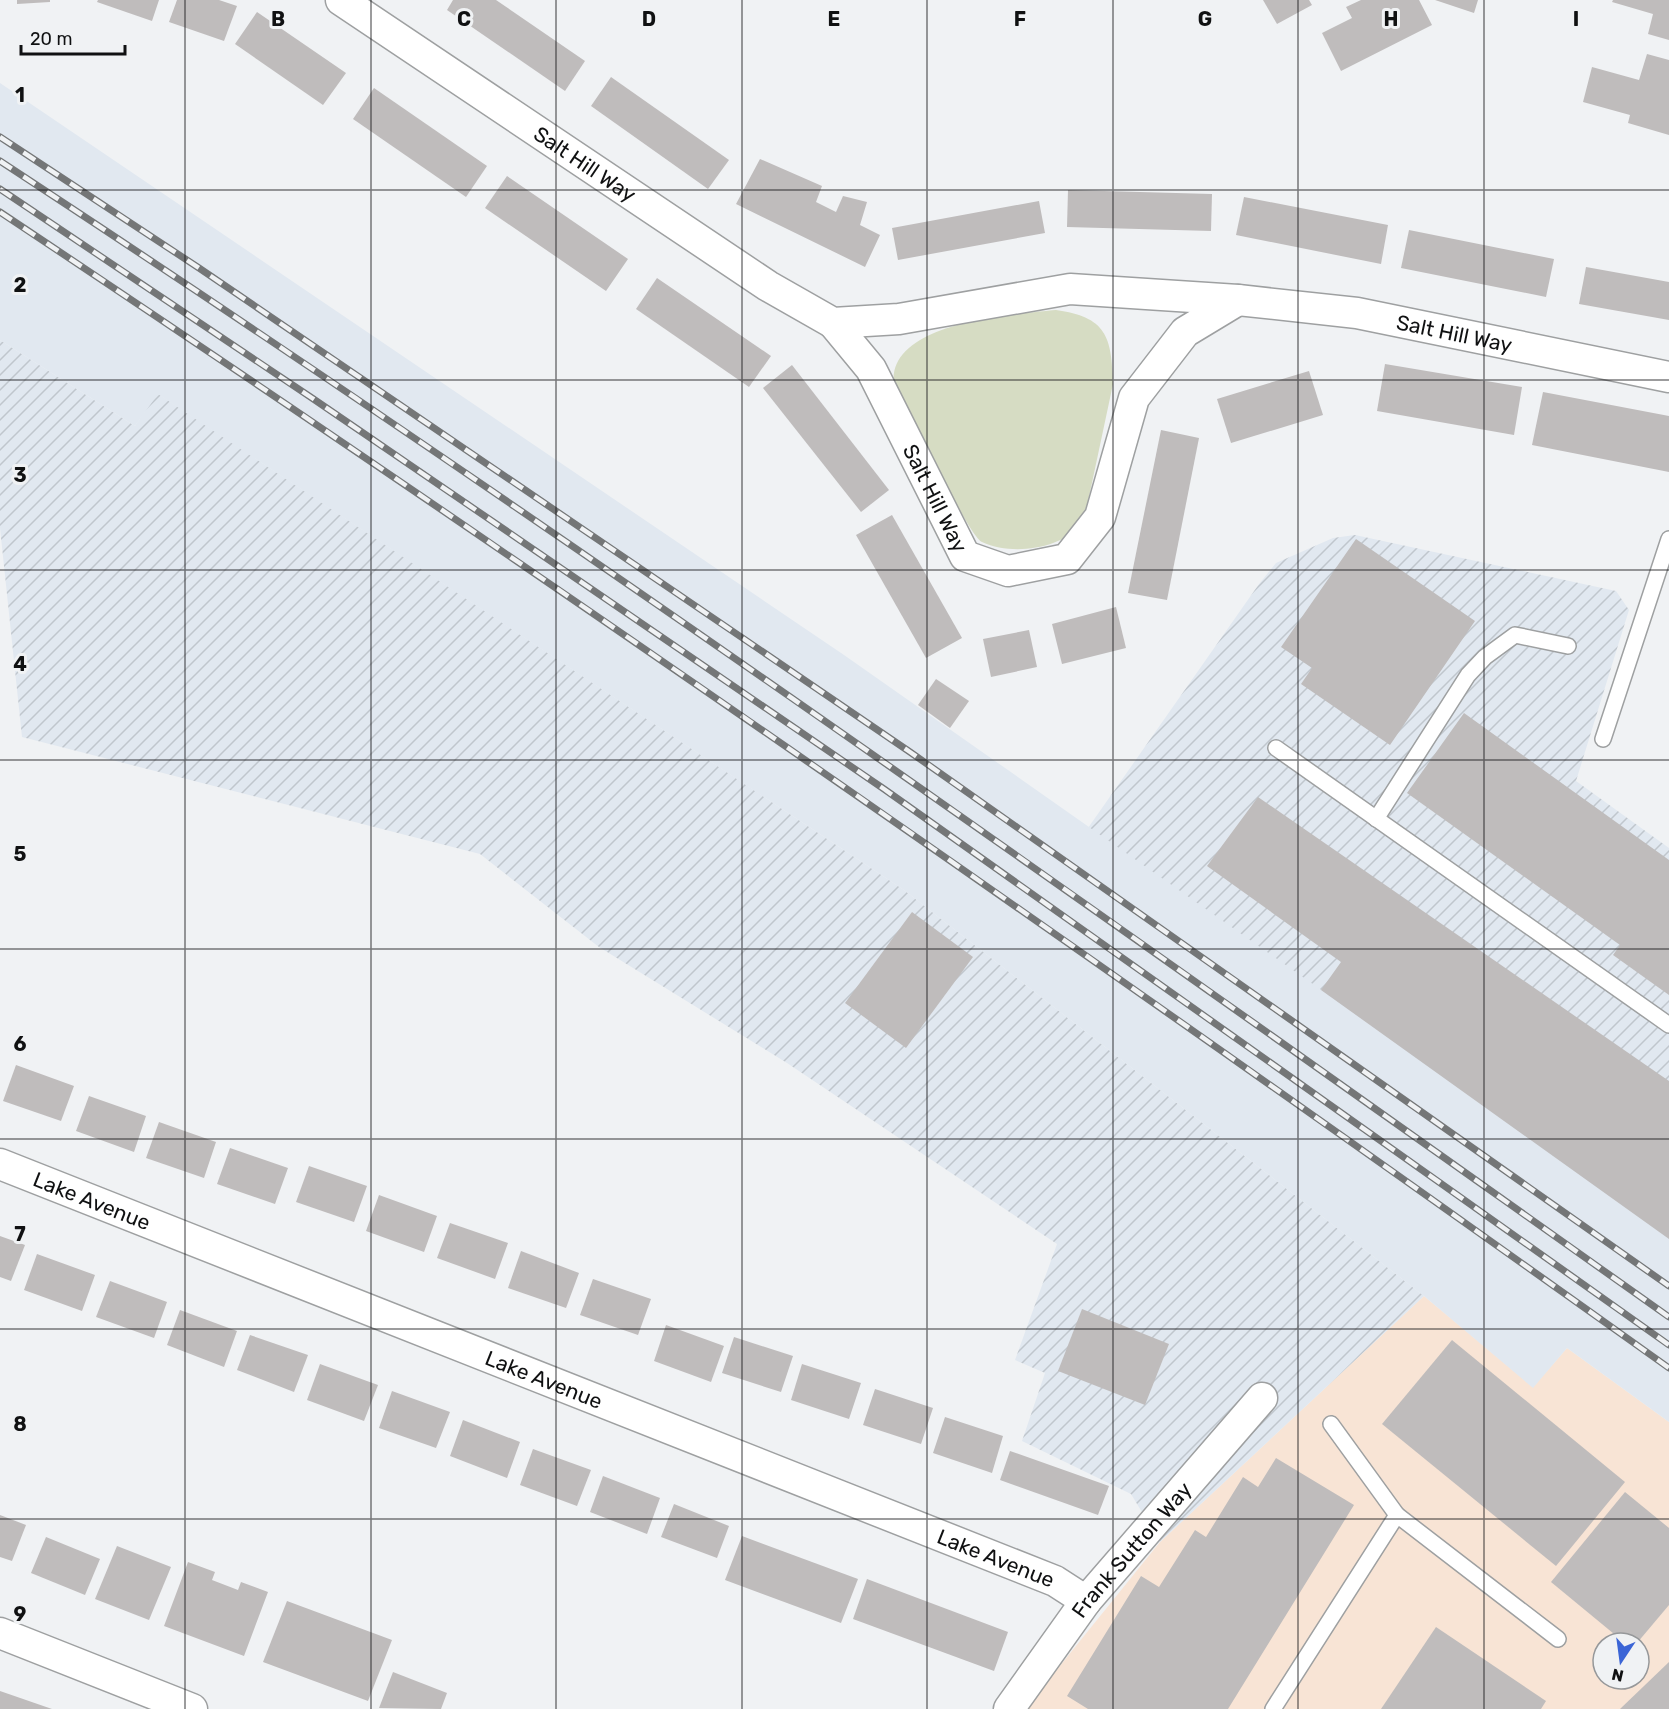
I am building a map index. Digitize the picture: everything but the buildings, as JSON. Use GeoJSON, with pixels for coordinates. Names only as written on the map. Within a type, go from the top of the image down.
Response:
{"type":"FeatureCollection","features":[{"type":"Feature","properties":{"kind":"street","name":"Salt Hill Way"},"geometry":{"type":"LineString","coordinates":[[341,0],[768,286],[833,323],[871,369],[965,556],[1008,572],[1067,559],[1100,517],[1134,398],[1185,332],[1238,300]]}},
{"type":"Feature","properties":{"kind":"street","name":"Salt Hill Way"},"geometry":{"type":"LineString","coordinates":[[833,323],[899,319],[1070,289],[1238,300],[1357,313],[1669,377]]}},
{"type":"Feature","properties":{"kind":"street","name":"Lake Avenue"},"geometry":{"type":"LineString","coordinates":[[0,1164],[1055,1581],[1086,1601]]}},
{"type":"Feature","properties":{"kind":"street","name":"Frank Sutton Way"},"geometry":{"type":"LineString","coordinates":[[1009,1709],[1086,1601],[1262,1398]]}},
{"type":"Feature","properties":{"kind":"street"},"geometry":{"type":"LineString","coordinates":[[0,1633],[192,1709]]}},
{"type":"Feature","properties":{"kind":"lane"},"geometry":{"type":"LineString","coordinates":[[1603,739],[1669,539]]}},
{"type":"Feature","properties":{"kind":"lane"},"geometry":{"type":"LineString","coordinates":[[1376,819],[1468,675],[1485,657],[1515,635],[1568,646]]}},
{"type":"Feature","properties":{"kind":"lane"},"geometry":{"type":"LineString","coordinates":[[1276,748],[1669,1025]]}},
{"type":"Feature","properties":{"kind":"lane"},"geometry":{"type":"LineString","coordinates":[[1330,1424],[1397,1515],[1558,1639]]}},
{"type":"Feature","properties":{"kind":"lane"},"geometry":{"type":"LineString","coordinates":[[1273,1709],[1397,1515]]}},
{"type":"Feature","properties":{"kind":"shaded area"},"geometry":{"type":"Polygon","coordinates":[[[0,83],[844,655],[1669,1234],[1669,1422],[1567,1348],[1533,1388],[1424,1296],[904,890],[158,394],[135,426],[0,340],[0,83]]]}},
{"type":"Feature","properties":{"kind":"shaded area"},"geometry":{"type":"Polygon","coordinates":[[[0,340],[135,426],[157,393],[904,890],[1424,1296],[1160,1542],[1131,1494],[1022,1441],[1045,1373],[1015,1360],[1057,1244],[787,1063],[599,947],[480,854],[22,737],[0,528],[0,340]]]}},
{"type":"Feature","properties":{"kind":"shaded area"},"geometry":{"type":"Polygon","coordinates":[[[1355,535],[1616,591],[1629,610],[1576,781],[1669,848],[1669,1234],[1088,828],[1276,563],[1333,538],[1355,535]]]}},
{"type":"Feature","properties":{"kind":"shaded area"},"geometry":{"type":"Polygon","coordinates":[[[1424,1296],[1533,1387],[1567,1348],[1669,1422],[1669,1709],[1025,1709],[1160,1542],[1424,1296]]]}},
{"type":"Feature","properties":{"kind":"green space"},"geometry":{"type":"Polygon","coordinates":[[[1056,310],[1073,313],[1096,324],[1108,341],[1111,353],[1113,384],[1083,525],[1061,540],[1048,545],[1021,549],[994,546],[982,542],[972,531],[905,416],[894,384],[897,363],[910,347],[931,334],[957,325],[984,319],[1056,310]]]}},
{"type":"Feature","properties":{"kind":"railway"},"geometry":{"type":"LineString","coordinates":[[0,137],[199,268],[910,752],[1669,1286]]}},
{"type":"Feature","properties":{"kind":"railway"},"geometry":{"type":"LineString","coordinates":[[0,161],[212,301],[631,587],[1048,877],[1669,1317]]}},
{"type":"Feature","properties":{"kind":"railway"},"geometry":{"type":"LineString","coordinates":[[0,189],[312,398],[884,789],[1669,1345]]}},
{"type":"Feature","properties":{"kind":"railway"},"geometry":{"type":"LineString","coordinates":[[0,212],[211,353],[839,783],[1255,1074],[1669,1368]]}}]}
